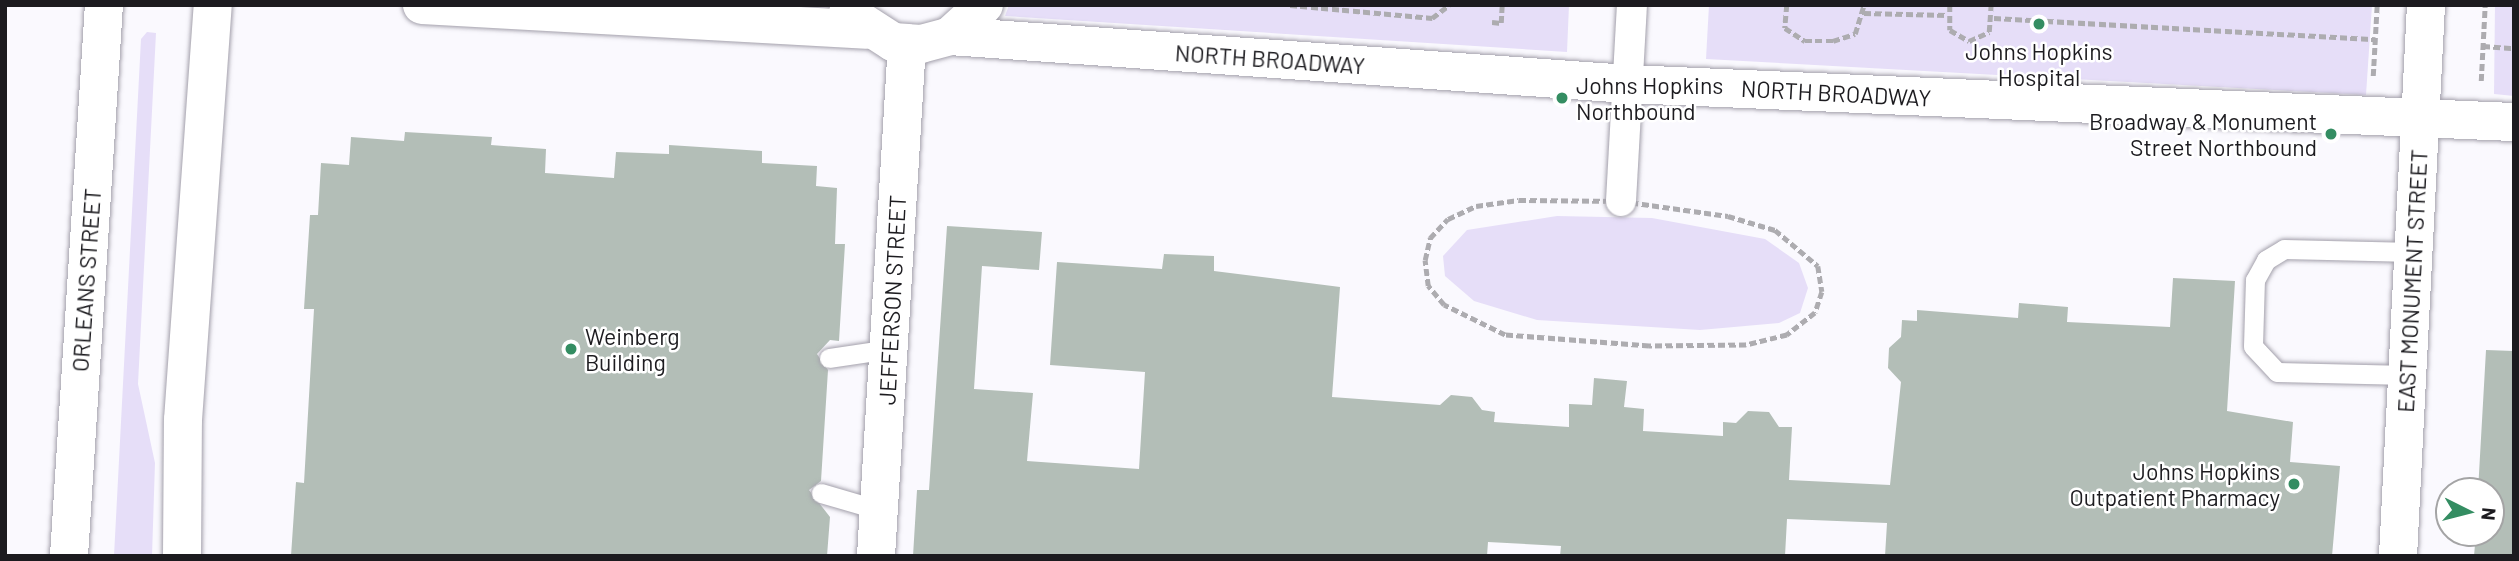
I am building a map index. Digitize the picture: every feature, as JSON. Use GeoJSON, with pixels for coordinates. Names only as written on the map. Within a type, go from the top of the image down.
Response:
{"type":"FeatureCollection","features":[{"type":"Feature","properties":{"kind":"main road","name":"ORLEANS STREET"},"geometry":{"type":"LineString","coordinates":[[69,556],[104,5]]}},
{"type":"Feature","properties":{"kind":"main road"},"geometry":{"type":"LineString","coordinates":[[182,556],[183,420],[213,5]]}},
{"type":"Feature","properties":{"kind":"main road"},"geometry":{"type":"LineString","coordinates":[[422,5],[854,18],[907,44]]}},
{"type":"Feature","properties":{"kind":"main road"},"geometry":{"type":"LineString","coordinates":[[950,36],[984,5]]}},
{"type":"Feature","properties":{"kind":"main road","name":"EAST MONUMENT STREET"},"geometry":{"type":"LineString","coordinates":[[2398,556],[2426,5]]}},
{"type":"Feature","properties":{"kind":"main road","name":"NORTH BROADWAY"},"geometry":{"type":"LineString","coordinates":[[907,44],[950,36],[1628,84],[2514,122]]}},
{"type":"Feature","properties":{"kind":"main road","name":"JEFFERSON STREET"},"geometry":{"type":"LineString","coordinates":[[876,556],[907,44]]}},
{"type":"Feature","properties":{"kind":"street"},"geometry":{"type":"LineString","coordinates":[[1621,201],[1632,5]]}},
{"type":"Feature","properties":{"kind":"lane"},"geometry":{"type":"LineString","coordinates":[[2407,375],[2277,372],[2253,346],[2255,280],[2266,260],[2284,249],[2414,252]]}},
{"type":"Feature","properties":{"kind":"lane"},"geometry":{"type":"LineString","coordinates":[[829,358],[889,349]]}},
{"type":"Feature","properties":{"kind":"lane"},"geometry":{"type":"LineString","coordinates":[[821,493],[879,510]]}},
{"type":"Feature","properties":{"kind":"path"},"geometry":{"type":"LineString","coordinates":[[1290,5],[1295,11],[1432,18],[1449,5]]}},
{"type":"Feature","properties":{"kind":"path"},"geometry":{"type":"LineString","coordinates":[[1492,22],[1501,23],[1502,5]]}},
{"type":"Feature","properties":{"kind":"path"},"geometry":{"type":"LineString","coordinates":[[1787,5],[1785,28],[1805,41],[1855,34],[1864,13],[1864,5]]}},
{"type":"Feature","properties":{"kind":"path"},"geometry":{"type":"LineString","coordinates":[[1950,5],[1947,15],[1950,30],[1969,41],[1989,32],[1994,18],[1991,5]]}},
{"type":"Feature","properties":{"kind":"path"},"geometry":{"type":"LineString","coordinates":[[2372,80],[2377,5]]}},
{"type":"Feature","properties":{"kind":"path"},"geometry":{"type":"LineString","coordinates":[[2480,95],[2485,5]]}},
{"type":"Feature","properties":{"kind":"path"},"geometry":{"type":"LineString","coordinates":[[1864,13],[1947,15]]}},
{"type":"Feature","properties":{"kind":"path"},"geometry":{"type":"LineString","coordinates":[[1994,18],[2375,38]]}},
{"type":"Feature","properties":{"kind":"path"},"geometry":{"type":"LineString","coordinates":[[2483,46],[2514,47]]}},
{"type":"Feature","properties":{"kind":"path"},"geometry":{"type":"LineString","coordinates":[[1621,201],[1728,216],[1775,230],[1807,250],[1818,266],[1822,292],[1815,313],[1787,335],[1746,345],[1557,341],[1505,335],[1469,321],[1428,286],[1430,238],[1448,219],[1476,206],[1621,201]]}},
{"type":"Feature","properties":{"kind":"shaded area"},"geometry":{"type":"Polygon","coordinates":[[[1009,5],[1569,5],[1567,52],[1005,16],[1009,5]]]}},
{"type":"Feature","properties":{"kind":"shaded area"},"geometry":{"type":"Polygon","coordinates":[[[1709,5],[2372,5],[2366,95],[1706,59],[1709,5]]]}},
{"type":"Feature","properties":{"kind":"shaded area"},"geometry":{"type":"Polygon","coordinates":[[[2495,5],[2514,5],[2514,96],[2494,94],[2495,5]]]}},
{"type":"Feature","properties":{"kind":"shaded area"},"geometry":{"type":"Polygon","coordinates":[[[147,32],[156,33],[138,384],[155,463],[152,556],[114,556],[141,39],[147,32]]]}},
{"type":"Feature","properties":{"kind":"shaded area"},"geometry":{"type":"Polygon","coordinates":[[[1557,216],[1652,218],[1765,239],[1799,263],[1808,288],[1800,313],[1779,323],[1700,330],[1537,320],[1474,301],[1445,276],[1443,256],[1467,230],[1557,216]]]}},
{"type":"Feature","properties":{"kind":"building","name":"Weinberg Building"},"geometry":{"type":"Polygon","coordinates":[[[405,132],[492,137],[491,145],[546,149],[545,173],[614,178],[616,152],[669,154],[669,145],[762,151],[762,163],[817,166],[816,186],[837,188],[835,244],[845,244],[839,341],[830,340],[817,354],[828,370],[821,481],[809,490],[830,517],[827,556],[291,556],[296,482],[304,483],[314,309],[304,309],[310,215],[318,215],[321,163],[349,165],[351,137],[404,141],[405,132]]]}},
{"type":"Feature","properties":{"kind":"building"},"geometry":{"type":"Polygon","coordinates":[[[947,226],[1042,232],[1039,270],[982,266],[974,389],[1033,393],[1027,461],[1139,469],[1145,372],[1050,365],[1057,262],[1162,269],[1164,254],[1214,256],[1214,271],[1340,287],[1332,397],[1440,405],[1451,395],[1472,397],[1482,410],[1495,412],[1494,422],[1569,427],[1569,404],[1592,405],[1594,378],[1627,381],[1624,407],[1644,409],[1643,431],[1723,436],[1723,422],[1736,423],[1748,411],[1769,412],[1779,427],[1792,427],[1789,480],[1890,485],[1901,382],[1888,368],[1889,348],[1901,337],[1902,320],[1917,321],[1917,310],[2018,318],[2019,303],[2068,307],[2067,322],[2170,327],[2173,278],[2235,281],[2227,411],[2293,422],[2290,462],[2340,466],[2332,556],[1885,556],[1887,523],[1787,519],[1785,556],[1560,556],[1561,546],[1488,542],[1487,556],[913,556],[917,490],[929,490],[947,226]]]}},
{"type":"Feature","properties":{"kind":"building"},"geometry":{"type":"Polygon","coordinates":[[[2486,350],[2514,351],[2514,556],[2474,556],[2475,547],[2505,547],[2505,477],[2479,477],[2486,350]]]}},
{"type":"Feature","properties":{"kind":"place","name":"Johns Hopkins Hospital"},"geometry":{"type":"Point","coordinates":[2039,24]}},
{"type":"Feature","properties":{"kind":"place","name":"Johns Hopkins Northbound"},"geometry":{"type":"Point","coordinates":[1562,98]}},
{"type":"Feature","properties":{"kind":"place","name":"Broadway & Monument Street Northbound"},"geometry":{"type":"Point","coordinates":[2331,134]}},
{"type":"Feature","properties":{"kind":"place","name":"Weinberg Building"},"geometry":{"type":"Point","coordinates":[571,349]}},
{"type":"Feature","properties":{"kind":"place","name":"Johns Hopkins Outpatient Pharmacy"},"geometry":{"type":"Point","coordinates":[2294,484]}}]}
